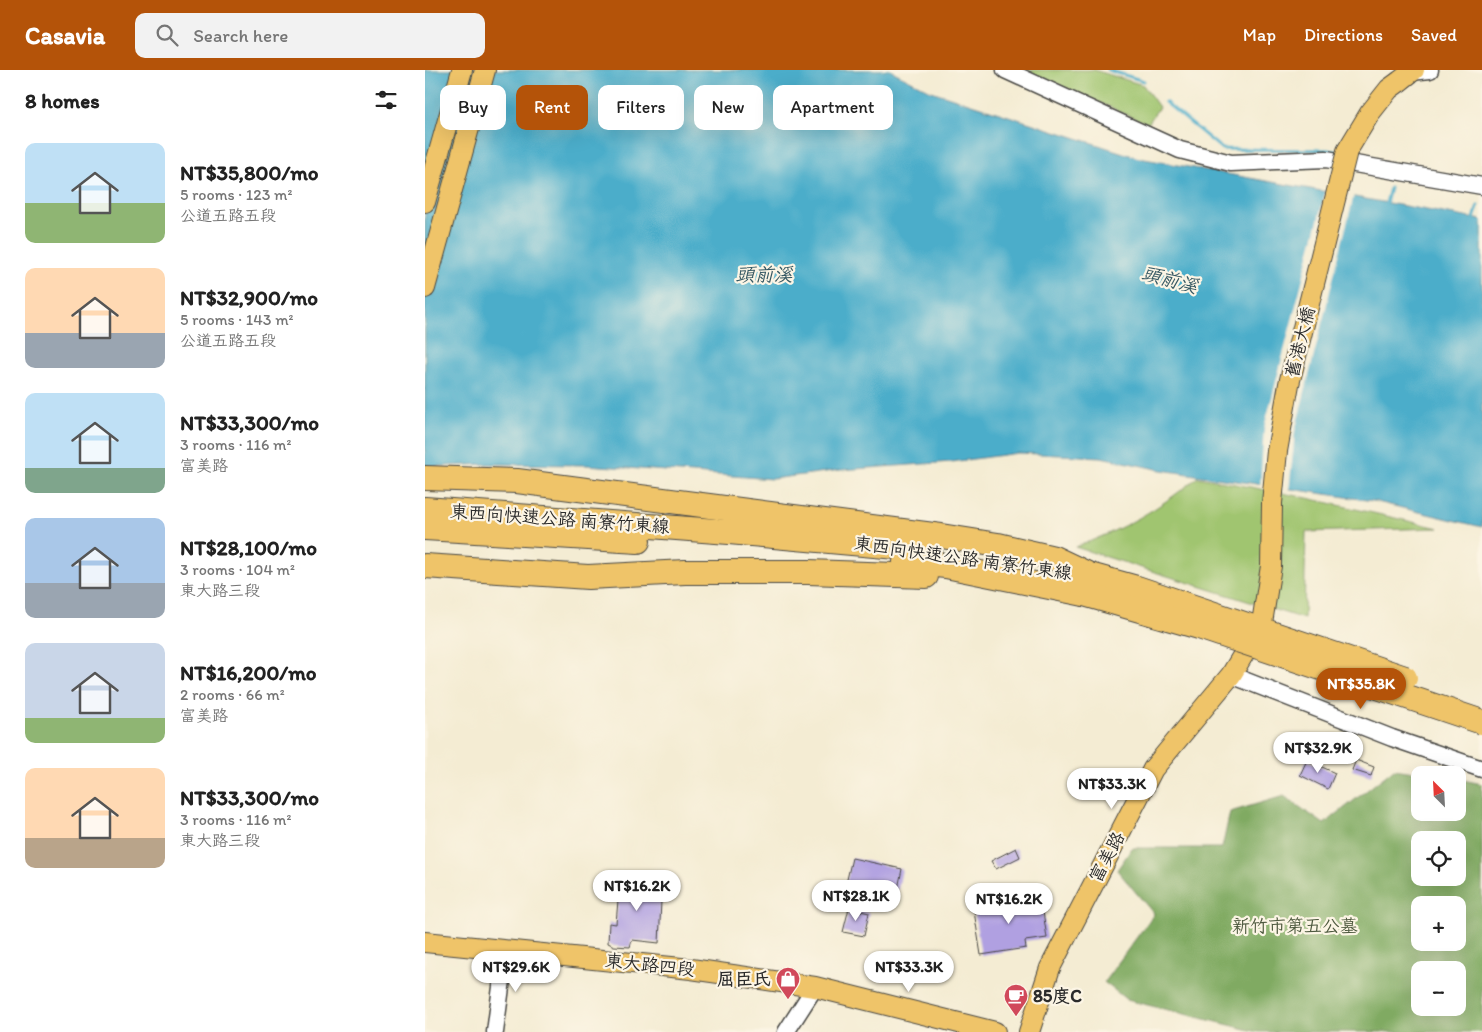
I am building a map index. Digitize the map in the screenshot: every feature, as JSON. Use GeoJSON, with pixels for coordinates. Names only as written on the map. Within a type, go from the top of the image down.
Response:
{"type":"FeatureCollection","features":[{"type":"Feature","properties":{"kind":"highway"},"geometry":{"type":"LineString","coordinates":[[425,478],[517,481],[998,545],[1054,558],[1087,585]]}},
{"type":"Feature","properties":{"kind":"highway","name":"東西向快速公路 南寮竹東線"},"geometry":{"type":"LineString","coordinates":[[425,509],[917,548],[1018,562],[1087,585],[1199,627],[1482,722]]}},
{"type":"Feature","properties":{"kind":"highway","name":"東西向快速公路 南寮竹東線"},"geometry":{"type":"LineString","coordinates":[[425,528],[805,552],[946,566],[1087,585],[1137,588],[1482,705]]}},
{"type":"Feature","properties":{"kind":"highway"},"geometry":{"type":"LineString","coordinates":[[425,566],[588,577],[685,572],[909,574],[987,581],[1087,585]]}},
{"type":"Feature","properties":{"kind":"main road"},"geometry":{"type":"LineString","coordinates":[[425,202],[462,70]]}},
{"type":"Feature","properties":{"kind":"main road"},"geometry":{"type":"LineString","coordinates":[[425,288],[485,70]]}},
{"type":"Feature","properties":{"kind":"main road","name":"舊港大橋"},"geometry":{"type":"LineString","coordinates":[[1262,624],[1271,566],[1272,503],[1277,451],[1289,384],[1345,160],[1350,146],[1370,113],[1389,89],[1413,72]]}},
{"type":"Feature","properties":{"kind":"main road","name":"富美路"},"geometry":{"type":"LineString","coordinates":[[1029,1032],[1050,968],[1153,768],[1231,675],[1262,624]]}},
{"type":"Feature","properties":{"kind":"main road","name":"東大路四段"},"geometry":{"type":"LineString","coordinates":[[425,942],[691,969],[815,988],[995,1032]]}},
{"type":"Feature","properties":{"kind":"street"},"geometry":{"type":"LineString","coordinates":[[1005,70],[1180,150],[1206,158],[1231,163],[1326,159],[1482,186]]}},
{"type":"Feature","properties":{"kind":"street"},"geometry":{"type":"LineString","coordinates":[[1231,675],[1392,738],[1482,769]]}},
{"type":"Feature","properties":{"kind":"street"},"geometry":{"type":"LineString","coordinates":[[495,1032],[506,950]]}},
{"type":"Feature","properties":{"kind":"street"},"geometry":{"type":"LineString","coordinates":[[786,1032],[815,988]]}},
{"type":"Feature","properties":{"kind":"green space"},"geometry":{"type":"Polygon","coordinates":[[[1025,70],[1094,70],[1143,85],[1159,107],[1148,124],[1025,70]]]}},
{"type":"Feature","properties":{"kind":"green space"},"geometry":{"type":"Polygon","coordinates":[[[1198,477],[1303,497],[1439,528],[1306,532],[1304,619],[1075,547],[1108,534],[1155,509],[1198,477]]]}},
{"type":"Feature","properties":{"kind":"green space","name":"新竹市第五公墓"},"geometry":{"type":"Polygon","coordinates":[[[1394,769],[1411,772],[1411,821],[1466,821],[1466,781],[1482,784],[1482,1032],[1258,1032],[1127,1000],[1104,982],[1154,914],[1117,870],[1132,848],[1222,848],[1230,812],[1284,796],[1324,824],[1394,769]]]}},
{"type":"Feature","properties":{"kind":"water","name":"頭前溪"},"geometry":{"type":"Polygon","coordinates":[[[425,70],[890,70],[931,91],[1139,158],[1482,220],[1482,527],[1373,501],[1161,470],[1101,457],[1018,453],[951,462],[841,470],[772,479],[587,465],[488,464],[425,467],[425,70]]]}},
{"type":"Feature","properties":{"kind":"pier"},"geometry":{"type":"Polygon","coordinates":[[[1326,190],[1354,195],[1295,431],[1289,492],[1260,488],[1264,428],[1326,190]]]}},
{"type":"Feature","properties":{"kind":"building"},"geometry":{"type":"Polygon","coordinates":[[[1307,760],[1335,773],[1328,789],[1300,775],[1307,760]]]}},
{"type":"Feature","properties":{"kind":"building"},"geometry":{"type":"Polygon","coordinates":[[[1356,760],[1374,767],[1371,776],[1352,770],[1356,760]]]}},
{"type":"Feature","properties":{"kind":"building"},"geometry":{"type":"Polygon","coordinates":[[[1016,848],[1020,857],[996,869],[991,861],[1016,848]]]}},
{"type":"Feature","properties":{"kind":"building"},"geometry":{"type":"Polygon","coordinates":[[[852,858],[902,869],[896,899],[845,888],[852,858]]]}},
{"type":"Feature","properties":{"kind":"building"},"geometry":{"type":"Polygon","coordinates":[[[620,876],[662,880],[659,943],[632,940],[630,947],[614,946],[608,943],[609,923],[616,924],[620,876]]]}},
{"type":"Feature","properties":{"kind":"building"},"geometry":{"type":"Polygon","coordinates":[[[1031,896],[1033,906],[1042,905],[1047,938],[1025,941],[1026,948],[981,955],[973,905],[1031,896]]]}},
{"type":"Feature","properties":{"kind":"building"},"geometry":{"type":"Polygon","coordinates":[[[849,908],[869,913],[864,936],[843,932],[849,908]]]}},
{"type":"Feature","properties":{"kind":"waterway"},"geometry":{"type":"LineString","coordinates":[[1108,70],[1144,81]]}},
{"type":"Feature","properties":{"kind":"waterway"},"geometry":{"type":"LineString","coordinates":[[1165,102],[1222,149],[1328,150],[1339,152]]}},
{"type":"Feature","properties":{"kind":"waterway"},"geometry":{"type":"LineString","coordinates":[[1353,155],[1369,158]]}},
{"type":"Feature","properties":{"kind":"waterway"},"geometry":{"type":"LineString","coordinates":[[1386,203],[1390,188]]}},
{"type":"Feature","properties":{"kind":"waterway"},"geometry":{"type":"LineString","coordinates":[[1474,219],[1478,206]]}},
{"type":"Feature","properties":{"kind":"place","name":"屈臣氏"},"geometry":{"type":"Point","coordinates":[788,1000]}},
{"type":"Feature","properties":{"kind":"place","name":"85度C"},"geometry":{"type":"Point","coordinates":[1016,1017]}}]}
